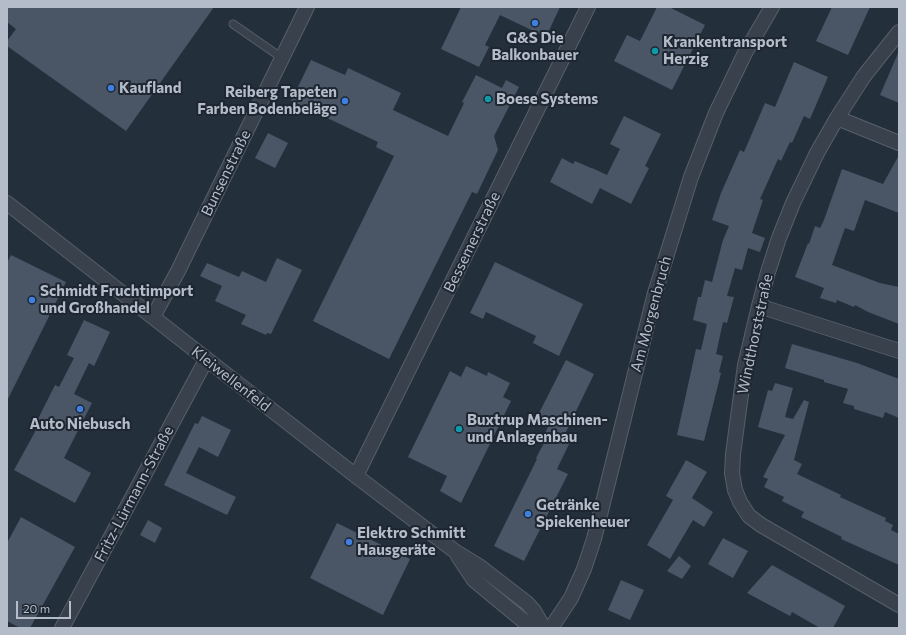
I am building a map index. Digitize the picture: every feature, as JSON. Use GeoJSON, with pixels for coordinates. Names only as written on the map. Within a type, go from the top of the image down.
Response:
{"type":"FeatureCollection","features":[{"type":"Feature","properties":{"kind":"street","name":"Bunsenstraße"},"geometry":{"type":"LineString","coordinates":[[153,317],[181,264],[307,7]]}},
{"type":"Feature","properties":{"kind":"street","name":"Bessemerstraße"},"geometry":{"type":"LineString","coordinates":[[356,476],[588,7]]}},
{"type":"Feature","properties":{"kind":"street","name":"Am Morgenbruch"},"geometry":{"type":"LineString","coordinates":[[551,628],[571,598],[584,569],[594,539],[655,293],[691,177],[716,113],[745,53],[772,7]]}},
{"type":"Feature","properties":{"kind":"street","name":"Windthorststraße"},"geometry":{"type":"LineString","coordinates":[[899,32],[864,76],[837,118],[817,153],[793,203],[779,238],[768,272],[745,365],[733,454],[732,473],[735,490],[740,502],[749,516],[761,526],[899,605]]}},
{"type":"Feature","properties":{"kind":"street"},"geometry":{"type":"LineString","coordinates":[[837,118],[899,143]]}},
{"type":"Feature","properties":{"kind":"street","name":"Kleiwellenfeld"},"geometry":{"type":"LineString","coordinates":[[7,203],[356,476],[456,552],[479,566],[526,603],[534,611],[543,628]]}},
{"type":"Feature","properties":{"kind":"street"},"geometry":{"type":"LineString","coordinates":[[759,306],[899,351]]}},
{"type":"Feature","properties":{"kind":"street","name":"Fritz-Lürmann-Straße"},"geometry":{"type":"LineString","coordinates":[[62,628],[206,360]]}},
{"type":"Feature","properties":{"kind":"street","name":"Kleiwellenfeld"},"geometry":{"type":"LineString","coordinates":[[456,552],[474,580],[533,628]]}},
{"type":"Feature","properties":{"kind":"lane"},"geometry":{"type":"LineString","coordinates":[[233,24],[282,58]]}},
{"type":"Feature","properties":{"kind":"building","name":"Kaufland"},"geometry":{"type":"Polygon","coordinates":[[[7,7],[214,7],[126,131],[7,46],[7,41],[16,29],[7,22],[7,7]]]}},
{"type":"Feature","properties":{"kind":"building"},"geometry":{"type":"Polygon","coordinates":[[[461,7],[560,7],[546,37],[500,15],[485,45],[489,47],[479,67],[441,49],[461,7]]]}},
{"type":"Feature","properties":{"kind":"building","name":"Krankentransport Herzig"},"geometry":{"type":"Polygon","coordinates":[[[657,7],[669,7],[705,25],[672,90],[614,61],[627,35],[640,41],[657,7]]]}},
{"type":"Feature","properties":{"kind":"building"},"geometry":{"type":"Polygon","coordinates":[[[832,7],[870,7],[848,55],[816,41],[832,7]]]}},
{"type":"Feature","properties":{"kind":"building"},"geometry":{"type":"Polygon","coordinates":[[[899,51],[899,103],[880,95],[899,51]]]}},
{"type":"Feature","properties":{"kind":"building"},"geometry":{"type":"Polygon","coordinates":[[[311,60],[345,75],[348,68],[401,93],[393,110],[448,136],[464,103],[462,102],[476,75],[502,88],[506,80],[519,87],[494,136],[498,150],[477,194],[472,192],[389,359],[313,321],[394,156],[376,147],[378,142],[291,101],[311,60]]]}},
{"type":"Feature","properties":{"kind":"building"},"geometry":{"type":"Polygon","coordinates":[[[794,62],[828,77],[810,119],[804,116],[792,143],[790,142],[781,161],[778,159],[760,199],[763,200],[752,233],[765,238],[760,252],[748,248],[742,270],[735,268],[727,296],[734,297],[727,323],[723,322],[716,354],[723,356],[719,372],[721,373],[704,441],[677,435],[696,349],[701,350],[707,324],[693,320],[698,297],[701,297],[705,280],[712,282],[723,240],[729,226],[712,220],[721,193],[740,150],[744,152],[765,103],[775,107],[794,62]]]}},
{"type":"Feature","properties":{"kind":"building"},"geometry":{"type":"Polygon","coordinates":[[[624,116],[661,134],[645,166],[649,168],[631,204],[600,188],[592,204],[550,182],[562,158],[573,164],[575,161],[607,175],[620,149],[610,144],[624,116]]]}},
{"type":"Feature","properties":{"kind":"building"},"geometry":{"type":"Polygon","coordinates":[[[268,133],[288,143],[275,168],[255,158],[268,133]]]}},
{"type":"Feature","properties":{"kind":"building"},"geometry":{"type":"Polygon","coordinates":[[[899,155],[899,213],[865,200],[854,231],[845,228],[832,265],[880,283],[899,287],[899,324],[868,312],[855,305],[854,307],[837,300],[836,303],[820,298],[824,288],[795,277],[815,226],[820,228],[824,220],[842,169],[883,184],[899,155]]]}},
{"type":"Feature","properties":{"kind":"building","name":"Schmidt Fruchtimport und Großhandel"},"geometry":{"type":"Polygon","coordinates":[[[11,255],[66,282],[7,401],[7,263],[11,255]]]}},
{"type":"Feature","properties":{"kind":"building"},"geometry":{"type":"Polygon","coordinates":[[[277,258],[302,270],[271,334],[267,333],[266,335],[241,324],[246,315],[215,301],[222,286],[200,276],[207,263],[239,277],[242,271],[266,282],[277,258]]]}},
{"type":"Feature","properties":{"kind":"building"},"geometry":{"type":"Polygon","coordinates":[[[495,262],[583,304],[559,356],[533,343],[536,336],[486,312],[483,319],[470,313],[495,262]]]}},
{"type":"Feature","properties":{"kind":"building"},"geometry":{"type":"Polygon","coordinates":[[[84,320],[110,332],[94,366],[89,363],[74,394],[92,403],[64,458],[91,473],[75,503],[14,470],[41,421],[38,419],[55,385],[59,387],[74,358],[67,355],[84,320]]]}},
{"type":"Feature","properties":{"kind":"building"},"geometry":{"type":"Polygon","coordinates":[[[792,344],[857,363],[899,379],[899,418],[885,412],[883,418],[854,409],[854,406],[843,403],[848,389],[785,368],[792,344]]]}},
{"type":"Feature","properties":{"kind":"building","name":"Getränke Spiekenheuer"},"geometry":{"type":"Polygon","coordinates":[[[566,360],[594,374],[564,436],[571,440],[557,469],[568,474],[524,561],[494,546],[544,443],[541,441],[551,421],[538,415],[566,360]]]}},
{"type":"Feature","properties":{"kind":"building","name":"Buxtrup Maschinen- und Anlagenbau"},"geometry":{"type":"Polygon","coordinates":[[[466,366],[487,376],[488,372],[510,383],[503,397],[511,401],[461,503],[440,491],[447,476],[408,457],[450,371],[461,377],[466,366]]]}},
{"type":"Feature","properties":{"kind":"building"},"geometry":{"type":"Polygon","coordinates":[[[775,383],[793,388],[785,417],[793,419],[804,400],[809,402],[794,460],[802,464],[797,474],[841,495],[840,497],[886,518],[885,521],[893,525],[891,530],[899,534],[899,565],[841,539],[842,537],[801,517],[804,512],[782,501],[784,497],[764,487],[768,479],[763,477],[785,435],[758,427],[768,390],[772,391],[775,383]]]}},
{"type":"Feature","properties":{"kind":"building"},"geometry":{"type":"Polygon","coordinates":[[[202,416],[231,430],[218,457],[199,447],[186,473],[236,497],[227,515],[164,485],[195,423],[198,424],[202,416]]]}},
{"type":"Feature","properties":{"kind":"building"},"geometry":{"type":"Polygon","coordinates":[[[686,460],[707,472],[692,498],[713,512],[704,527],[693,520],[670,559],[647,545],[673,500],[666,496],[686,460]]]}},
{"type":"Feature","properties":{"kind":"building"},"geometry":{"type":"Polygon","coordinates":[[[21,517],[75,547],[30,628],[20,628],[7,621],[7,543],[21,517]]]}},
{"type":"Feature","properties":{"kind":"building"},"geometry":{"type":"Polygon","coordinates":[[[148,520],[162,528],[155,543],[140,535],[148,520]]]}},
{"type":"Feature","properties":{"kind":"building"},"geometry":{"type":"Polygon","coordinates":[[[337,523],[410,559],[383,615],[310,578],[337,523]]]}},
{"type":"Feature","properties":{"kind":"building"},"geometry":{"type":"Polygon","coordinates":[[[723,538],[748,551],[733,578],[708,564],[723,538]]]}},
{"type":"Feature","properties":{"kind":"building"},"geometry":{"type":"Polygon","coordinates":[[[679,556],[691,566],[682,579],[667,571],[679,556]]]}},
{"type":"Feature","properties":{"kind":"building"},"geometry":{"type":"Polygon","coordinates":[[[772,565],[845,606],[833,628],[820,628],[792,612],[790,616],[747,593],[772,565]]]}},
{"type":"Feature","properties":{"kind":"building"},"geometry":{"type":"Polygon","coordinates":[[[621,580],[644,590],[630,620],[608,610],[621,580]]]}},
{"type":"Feature","properties":{"kind":"place","name":"G&S Die Balkonbauer"},"geometry":{"type":"Point","coordinates":[535,23]}},
{"type":"Feature","properties":{"kind":"place","name":"Krankentransport Herzig"},"geometry":{"type":"Point","coordinates":[655,51]}},
{"type":"Feature","properties":{"kind":"place","name":"Kaufland"},"geometry":{"type":"Point","coordinates":[111,88]}},
{"type":"Feature","properties":{"kind":"place","name":"Boese Systems"},"geometry":{"type":"Point","coordinates":[488,99]}},
{"type":"Feature","properties":{"kind":"place","name":"Reiberg Tapeten Farben Bodenbeläge"},"geometry":{"type":"Point","coordinates":[345,101]}},
{"type":"Feature","properties":{"kind":"place","name":"Schmidt Fruchtimport und Großhandel"},"geometry":{"type":"Point","coordinates":[32,300]}},
{"type":"Feature","properties":{"kind":"place","name":"Auto Niebusch"},"geometry":{"type":"Point","coordinates":[80,409]}},
{"type":"Feature","properties":{"kind":"place","name":"Buxtrup Maschinen- und Anlagenbau"},"geometry":{"type":"Point","coordinates":[459,429]}},
{"type":"Feature","properties":{"kind":"place","name":"Getränke Spiekenheuer"},"geometry":{"type":"Point","coordinates":[528,514]}},
{"type":"Feature","properties":{"kind":"place","name":"Elektro Schmitt Hausgeräte"},"geometry":{"type":"Point","coordinates":[349,542]}}]}
